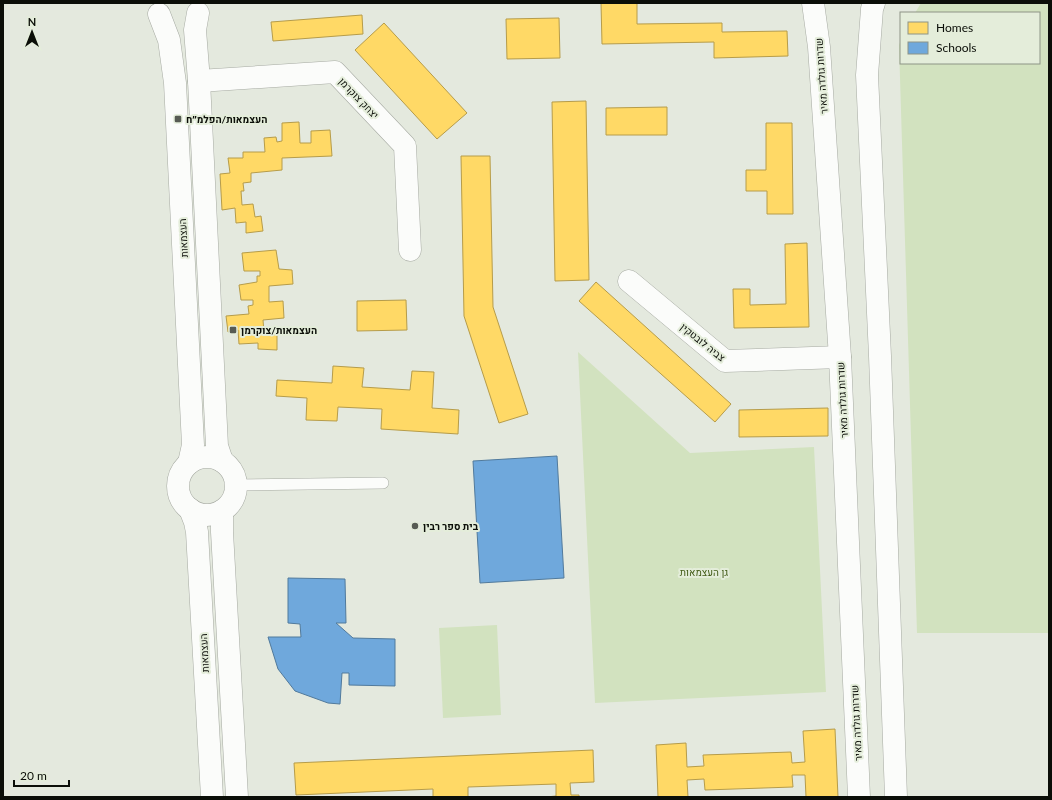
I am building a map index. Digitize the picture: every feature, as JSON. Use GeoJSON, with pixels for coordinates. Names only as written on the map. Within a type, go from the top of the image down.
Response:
{"type":"FeatureCollection","features":[{"type":"Feature","properties":{"kind":"street","name":"שדרות גולדה מאיר"},"geometry":{"type":"LineString","coordinates":[[813,3],[819,47],[840,357],[859,797]]}},
{"type":"Feature","properties":{"kind":"street"},"geometry":{"type":"LineString","coordinates":[[874,3],[872,9],[867,75],[880,356],[896,797]]}},
{"type":"Feature","properties":{"kind":"street"},"geometry":{"type":"LineString","coordinates":[[154,8],[172,20],[183,20],[194,16],[202,8]]}},
{"type":"Feature","properties":{"kind":"street","name":"העצמאות"},"geometry":{"type":"LineString","coordinates":[[154,8],[169,40],[175,83],[193,445],[189,463]]}},
{"type":"Feature","properties":{"kind":"street"},"geometry":{"type":"LineString","coordinates":[[202,8],[195,30],[199,81],[217,446],[222,461]]}},
{"type":"Feature","properties":{"kind":"street","name":"יצחק צוקרמן"},"geometry":{"type":"LineString","coordinates":[[199,81],[335,72],[405,146],[410,250]]}},
{"type":"Feature","properties":{"kind":"street","name":"צביה לובטקין"},"geometry":{"type":"LineString","coordinates":[[629,281],[725,362],[840,357]]}},
{"type":"Feature","properties":{"kind":"street"},"geometry":{"type":"LineString","coordinates":[[204,457],[222,461],[229,467],[234,476],[236,485],[230,504],[222,511],[213,514],[203,515],[190,509],[180,498],[178,480],[181,472],[189,463],[204,457]]}},
{"type":"Feature","properties":{"kind":"street","name":"העצמאות"},"geometry":{"type":"LineString","coordinates":[[190,509],[196,522],[197,532],[212,797]]}},
{"type":"Feature","properties":{"kind":"street"},"geometry":{"type":"LineString","coordinates":[[222,511],[236,797]]}},
{"type":"Feature","properties":{"kind":"lane"},"geometry":{"type":"LineString","coordinates":[[236,485],[383,483]]}},
{"type":"Feature","properties":{"kind":"green space"},"geometry":{"type":"Polygon","coordinates":[[[921,3],[1049,3],[1049,633],[917,633],[899,45],[900,42],[900,64],[1040,64],[1040,12],[916,12],[921,3]]]}},
{"type":"Feature","properties":{"kind":"green space","name":"גן העצמאות"},"geometry":{"type":"Polygon","coordinates":[[[578,352],[690,453],[814,447],[826,692],[595,703],[578,352]]]}},
{"type":"Feature","properties":{"kind":"green space"},"geometry":{"type":"Polygon","coordinates":[[[497,625],[501,715],[443,718],[439,628],[497,625]]]}},
{"type":"Feature","properties":{"kind":"building: Homes"},"geometry":{"type":"Polygon","coordinates":[[[601,3],[637,3],[637,24],[722,23],[722,32],[787,31],[788,56],[714,58],[714,42],[602,44],[601,3]]]}},
{"type":"Feature","properties":{"kind":"building: Homes"},"geometry":{"type":"Polygon","coordinates":[[[362,15],[363,34],[273,41],[271,22],[362,15]]]}},
{"type":"Feature","properties":{"kind":"building: Homes"},"geometry":{"type":"Polygon","coordinates":[[[559,18],[560,58],[507,59],[506,19],[559,18]]]}},
{"type":"Feature","properties":{"kind":"building: Homes"},"geometry":{"type":"Polygon","coordinates":[[[384,23],[467,113],[437,139],[355,50],[384,23]]]}},
{"type":"Feature","properties":{"kind":"building: Homes"},"geometry":{"type":"Polygon","coordinates":[[[586,101],[589,280],[555,281],[552,102],[586,101]]]}},
{"type":"Feature","properties":{"kind":"building: Homes"},"geometry":{"type":"Polygon","coordinates":[[[667,107],[667,135],[606,135],[606,108],[667,107]]]}},
{"type":"Feature","properties":{"kind":"building: Homes"},"geometry":{"type":"Polygon","coordinates":[[[299,122],[300,143],[311,143],[311,131],[330,130],[332,156],[282,158],[282,170],[251,173],[251,182],[243,183],[244,191],[241,191],[242,205],[253,204],[255,217],[261,216],[263,231],[246,233],[246,222],[236,223],[235,208],[222,210],[220,174],[230,173],[228,158],[243,158],[243,152],[265,152],[264,138],[276,137],[277,142],[282,141],[282,123],[299,122]]]}},
{"type":"Feature","properties":{"kind":"building: Homes"},"geometry":{"type":"Polygon","coordinates":[[[766,123],[792,123],[793,214],[767,214],[767,191],[746,191],[746,170],[766,170],[766,123]]]}},
{"type":"Feature","properties":{"kind":"building: Homes"},"geometry":{"type":"Polygon","coordinates":[[[461,156],[490,156],[493,307],[528,414],[499,423],[464,316],[461,156]]]}},
{"type":"Feature","properties":{"kind":"building: Homes"},"geometry":{"type":"Polygon","coordinates":[[[807,243],[809,327],[734,328],[733,289],[750,289],[750,305],[786,304],[785,244],[807,243]]]}},
{"type":"Feature","properties":{"kind":"building: Homes"},"geometry":{"type":"Polygon","coordinates":[[[276,250],[279,269],[292,270],[293,284],[269,286],[269,302],[283,301],[284,318],[263,320],[264,332],[277,332],[277,350],[258,349],[258,343],[239,344],[238,330],[228,332],[226,316],[249,314],[248,306],[253,305],[253,300],[241,300],[239,285],[257,282],[257,276],[260,276],[260,271],[244,271],[242,253],[276,250]]]}},
{"type":"Feature","properties":{"kind":"building: Homes"},"geometry":{"type":"Polygon","coordinates":[[[596,282],[731,404],[715,422],[579,301],[596,282]]]}},
{"type":"Feature","properties":{"kind":"building: Homes"},"geometry":{"type":"Polygon","coordinates":[[[406,300],[407,330],[357,331],[357,301],[406,300]]]}},
{"type":"Feature","properties":{"kind":"building: Homes"},"geometry":{"type":"Polygon","coordinates":[[[333,366],[364,368],[362,387],[410,390],[412,371],[434,372],[432,408],[459,410],[458,434],[381,429],[382,409],[338,407],[337,421],[306,420],[307,398],[276,396],[277,380],[332,383],[333,366]]]}},
{"type":"Feature","properties":{"kind":"building: Homes"},"geometry":{"type":"Polygon","coordinates":[[[828,408],[828,436],[739,437],[739,410],[828,408]]]}},
{"type":"Feature","properties":{"kind":"building: Homes"},"geometry":{"type":"Polygon","coordinates":[[[835,729],[838,797],[806,797],[805,775],[792,775],[793,787],[705,790],[704,779],[687,780],[688,797],[658,797],[656,745],[686,743],[687,767],[704,766],[703,755],[791,752],[792,763],[805,762],[803,731],[835,729]]]}},
{"type":"Feature","properties":{"kind":"building: Homes"},"geometry":{"type":"Polygon","coordinates":[[[593,750],[594,782],[570,783],[571,795],[579,795],[579,797],[546,797],[556,796],[556,784],[468,787],[468,797],[433,797],[433,789],[296,795],[294,763],[593,750]]]}},
{"type":"Feature","properties":{"kind":"building: Schools"},"geometry":{"type":"Polygon","coordinates":[[[557,456],[564,578],[480,583],[473,461],[557,456]]]}},
{"type":"Feature","properties":{"kind":"building: Schools"},"geometry":{"type":"Polygon","coordinates":[[[288,578],[345,579],[346,623],[336,623],[353,638],[395,639],[395,686],[349,685],[349,673],[342,673],[340,704],[328,703],[295,691],[278,669],[268,637],[301,637],[300,624],[288,623],[288,578]]]}},
{"type":"Feature","properties":{"kind":"place","name":"העצמאות/הפלמ״ח"},"geometry":{"type":"Point","coordinates":[178,119]}},
{"type":"Feature","properties":{"kind":"place","name":"העצמאות/צוקרמן"},"geometry":{"type":"Point","coordinates":[233,330]}},
{"type":"Feature","properties":{"kind":"place","name":"בית ספר רבין"},"geometry":{"type":"Point","coordinates":[415,526]}}]}
